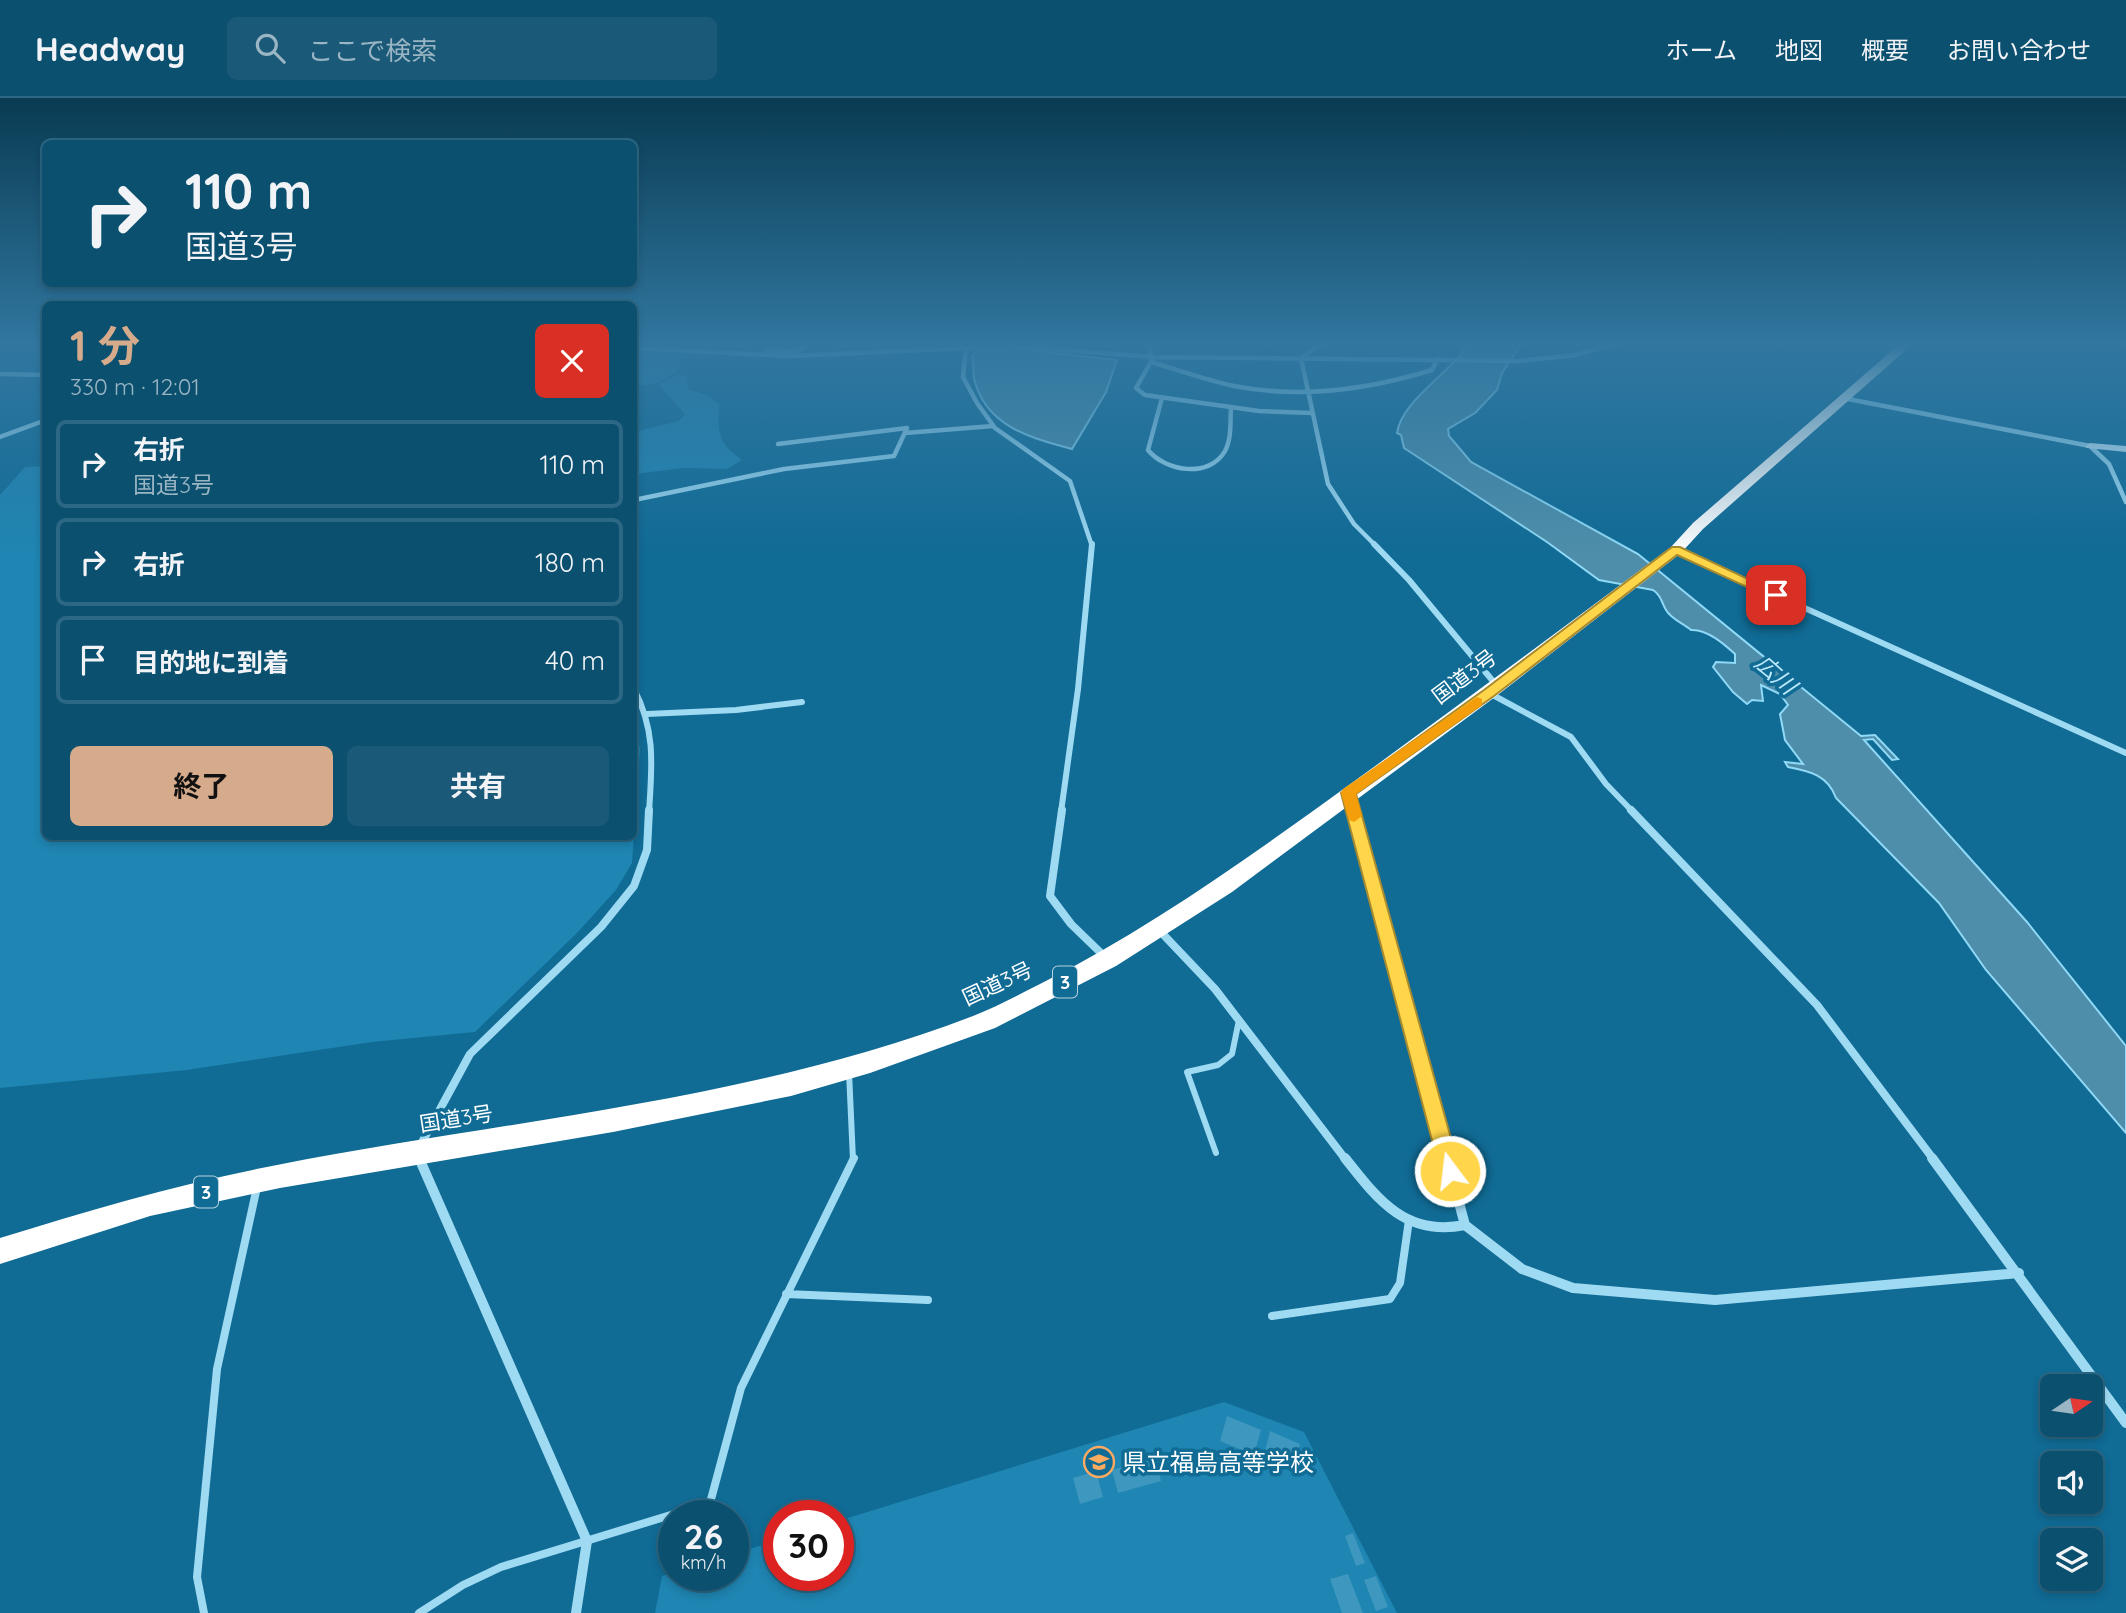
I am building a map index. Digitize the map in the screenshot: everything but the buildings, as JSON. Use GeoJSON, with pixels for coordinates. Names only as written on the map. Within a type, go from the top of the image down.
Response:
{"type":"FeatureCollection","features":[{"type":"Feature","properties":{"kind":"highway","name":"国道3号"},"geometry":{"type":"LineString","coordinates":[[0,1251],[150,1204],[259,1181],[613,1121],[791,1085],[987,1021],[1108,960],[1224,886],[1493,689],[1676,550],[1698,526],[1825,413]]}},
{"type":"Feature","properties":{"kind":"street"},"geometry":{"type":"LineString","coordinates":[[985,413],[993,426],[1070,481],[1092,544],[1078,689],[1050,896],[1071,924],[1108,960]]}},
{"type":"Feature","properties":{"kind":"street"},"geometry":{"type":"LineString","coordinates":[[1158,413],[1148,450],[1161,464],[1204,468],[1224,454],[1230,440],[1231,413]]}},
{"type":"Feature","properties":{"kind":"street"},"geometry":{"type":"LineString","coordinates":[[1312,413],[1328,484],[1354,524],[1409,580],[1493,689],[1571,737],[1606,784],[1817,1005],[2019,1273],[2126,1423]]}},
{"type":"Feature","properties":{"kind":"street"},"geometry":{"type":"LineString","coordinates":[[1918,413],[2090,446],[2126,449]]}},
{"type":"Feature","properties":{"kind":"street"},"geometry":{"type":"LineString","coordinates":[[0,436],[42,421]]}},
{"type":"Feature","properties":{"kind":"street"},"geometry":{"type":"LineString","coordinates":[[905,433],[993,426]]}},
{"type":"Feature","properties":{"kind":"street"},"geometry":{"type":"LineString","coordinates":[[637,499],[784,468],[894,456],[907,428],[778,444]]}},
{"type":"Feature","properties":{"kind":"street"},"geometry":{"type":"LineString","coordinates":[[2090,446],[2109,464],[2126,502]]}},
{"type":"Feature","properties":{"kind":"street"},"geometry":{"type":"LineString","coordinates":[[1676,550],[2126,753]]}},
{"type":"Feature","properties":{"kind":"street"},"geometry":{"type":"LineString","coordinates":[[576,1613],[587,1541],[416,1153],[470,1054],[601,927],[634,886],[647,850],[652,761],[647,714],[637,694]]}},
{"type":"Feature","properties":{"kind":"street"},"geometry":{"type":"LineString","coordinates":[[647,714],[736,710],[802,702]]}},
{"type":"Feature","properties":{"kind":"street"},"geometry":{"type":"LineString","coordinates":[[1348,793],[1465,1225],[1522,1269],[1573,1288],[1715,1300],[2019,1273]]}},
{"type":"Feature","properties":{"kind":"street"},"geometry":{"type":"LineString","coordinates":[[1158,930],[1215,989],[1369,1189],[1401,1217],[1409,1220],[1440,1230],[1465,1225]]}},
{"type":"Feature","properties":{"kind":"lane"},"geometry":{"type":"LineString","coordinates":[[1216,1153],[1187,1072],[1218,1065],[1232,1054],[1239,1020]]}},
{"type":"Feature","properties":{"kind":"lane"},"geometry":{"type":"LineString","coordinates":[[419,1613],[501,1567],[710,1503],[741,1388],[855,1156],[849,1068]]}},
{"type":"Feature","properties":{"kind":"lane"},"geometry":{"type":"LineString","coordinates":[[204,1613],[197,1577],[217,1369],[259,1181]]}},
{"type":"Feature","properties":{"kind":"lane"},"geometry":{"type":"LineString","coordinates":[[1272,1316],[1390,1299],[1400,1283],[1409,1220]]}},
{"type":"Feature","properties":{"kind":"lane"},"geometry":{"type":"LineString","coordinates":[[786,1294],[928,1300]]}},
{"type":"Feature","properties":{"kind":"shaded area"},"geometry":{"type":"Polygon","coordinates":[[[719,413],[723,442],[742,460],[727,469],[684,468],[637,474],[637,431],[679,421],[685,414],[719,413]]]}},
{"type":"Feature","properties":{"kind":"shaded area"},"geometry":{"type":"Polygon","coordinates":[[[42,466],[42,840],[634,840],[632,863],[616,890],[577,933],[475,1032],[372,1042],[187,1070],[0,1088],[0,495],[25,467],[42,466]]]}},
{"type":"Feature","properties":{"kind":"shaded area"},"geometry":{"type":"Polygon","coordinates":[[[637,736],[640,749],[637,792],[637,736]]]}},
{"type":"Feature","properties":{"kind":"shaded area","name":"県立福島高等学校"},"geometry":{"type":"Polygon","coordinates":[[[1224,1402],[1304,1432],[1397,1613],[655,1613],[659,1591],[749,1591],[749,1549],[763,1545],[763,1591],[854,1591],[854,1516],[1224,1402]]]}},
{"type":"Feature","properties":{"kind":"water"},"geometry":{"type":"Polygon","coordinates":[[[993,413],[1094,413],[1072,449],[1026,435],[993,413]]]}},
{"type":"Feature","properties":{"kind":"water","name":"広川"},"geometry":{"type":"Polygon","coordinates":[[[1406,413],[1475,413],[1448,429],[1449,436],[1471,462],[1638,554],[1861,736],[1875,735],[1898,759],[1892,760],[1873,739],[1864,740],[2027,922],[2126,1046],[2126,1133],[1986,970],[1939,903],[1836,798],[1823,779],[1788,767],[1785,762],[1803,764],[1785,740],[1780,714],[1788,705],[1780,694],[1761,685],[1763,701],[1752,700],[1747,704],[1733,692],[1713,667],[1716,662],[1735,663],[1735,654],[1726,646],[1674,619],[1653,590],[1599,580],[1547,542],[1404,448],[1401,435],[1397,433],[1406,413]]]}},
{"type":"Feature","properties":{"kind":"slow traffic"},"geometry":{"type":"LineString","coordinates":[[1354,816],[1348,793],[1477,702]]}},
{"type":"Feature","properties":{"kind":"place","name":"県立福島高等学校"},"geometry":{"type":"Point","coordinates":[1099,1462]}},
{"type":"Feature","properties":{"kind":"route"},"geometry":{"type":"LineString","coordinates":[[1450,1171],[1348,793],[1489,693],[1676,550],[1776,595]]}}]}
